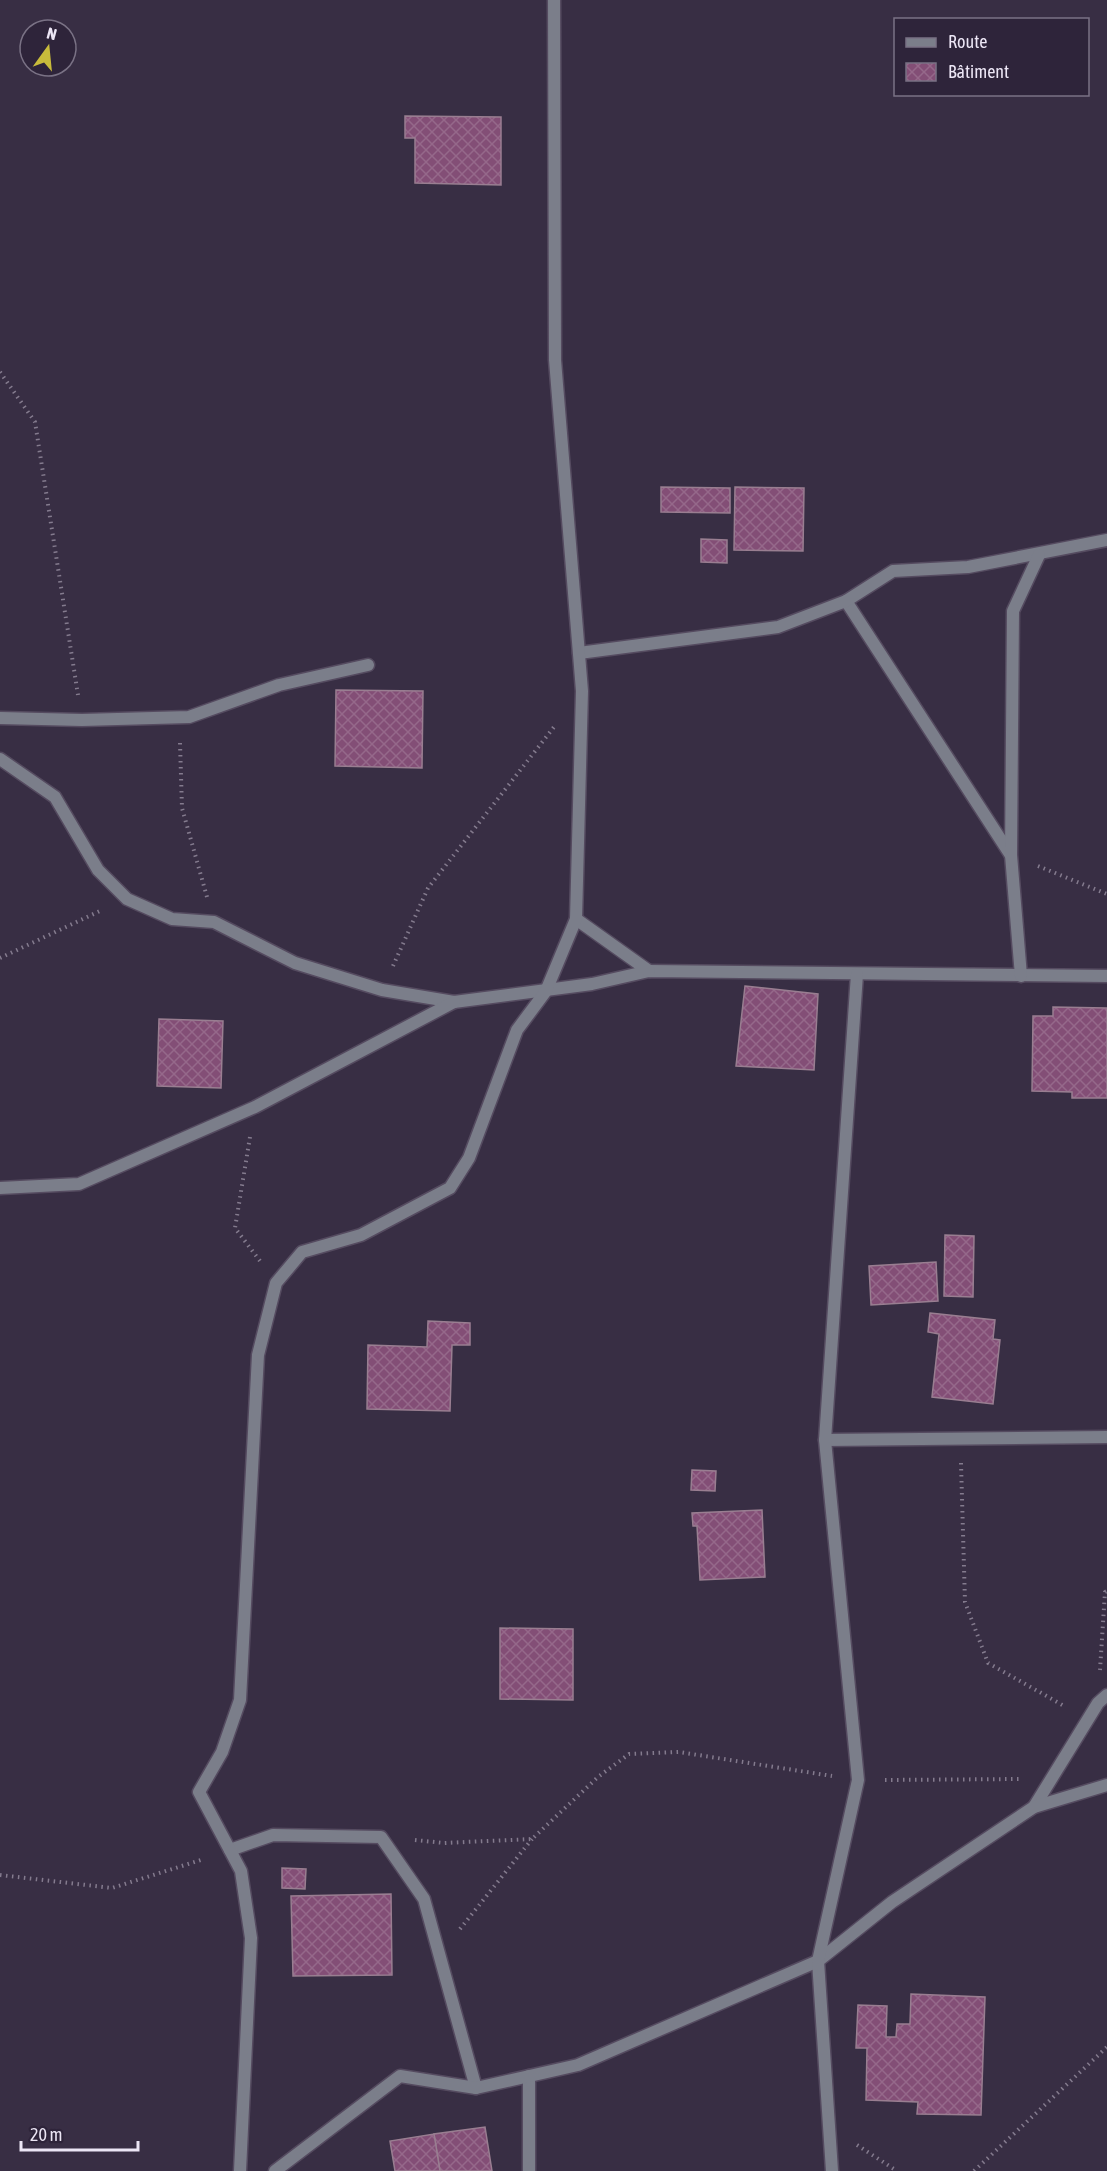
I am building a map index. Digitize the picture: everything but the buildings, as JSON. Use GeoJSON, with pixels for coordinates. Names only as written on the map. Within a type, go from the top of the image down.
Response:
{"type":"FeatureCollection","features":[{"type":"Feature","properties":{"kind":"street"},"geometry":{"type":"LineString","coordinates":[[240,2171],[250,1938],[241,1871],[199,1792],[222,1752],[240,1700],[258,1355],[276,1283],[302,1252],[361,1235],[450,1188],[469,1158],[517,1030],[546,991],[576,918],[582,691],[555,360],[554,0]]}},
{"type":"Feature","properties":{"kind":"street"},"geometry":{"type":"LineString","coordinates":[[579,653],[778,627],[846,601],[893,571],[968,567],[1107,540]]}},
{"type":"Feature","properties":{"kind":"street"},"geometry":{"type":"LineString","coordinates":[[1021,976],[1011,855],[1013,611],[1039,555]]}},
{"type":"Feature","properties":{"kind":"street"},"geometry":{"type":"LineString","coordinates":[[846,601],[1011,855]]}},
{"type":"Feature","properties":{"kind":"street"},"geometry":{"type":"LineString","coordinates":[[0,718],[82,720],[189,717],[279,685],[368,665]]}},
{"type":"Feature","properties":{"kind":"street"},"geometry":{"type":"LineString","coordinates":[[0,759],[55,797],[98,870],[127,898],[172,920],[214,922],[295,963],[382,990],[454,1002],[592,984],[649,971],[1107,976]]}},
{"type":"Feature","properties":{"kind":"street"},"geometry":{"type":"LineString","coordinates":[[576,918],[649,971]]}},
{"type":"Feature","properties":{"kind":"street"},"geometry":{"type":"LineString","coordinates":[[832,2171],[818,1961],[858,1780],[825,1440],[857,974]]}},
{"type":"Feature","properties":{"kind":"street"},"geometry":{"type":"LineString","coordinates":[[0,1188],[79,1184],[255,1107],[454,1002]]}},
{"type":"Feature","properties":{"kind":"street"},"geometry":{"type":"LineString","coordinates":[[825,1440],[1107,1437]]}},
{"type":"Feature","properties":{"kind":"street"},"geometry":{"type":"LineString","coordinates":[[1034,1807],[1103,1699]]}},
{"type":"Feature","properties":{"kind":"street"},"geometry":{"type":"LineString","coordinates":[[275,2171],[400,2076],[476,2088],[578,2065],[818,1961],[892,1902],[1034,1807],[1107,1785]]}},
{"type":"Feature","properties":{"kind":"street"},"geometry":{"type":"LineString","coordinates":[[230,1851],[273,1835],[381,1837],[424,1899],[476,2088]]}},
{"type":"Feature","properties":{"kind":"street"},"geometry":{"type":"LineString","coordinates":[[529,2076],[529,2171]]}},
{"type":"Feature","properties":{"kind":"path"},"geometry":{"type":"LineString","coordinates":[[0,372],[35,422],[82,720]]}},
{"type":"Feature","properties":{"kind":"path"},"geometry":{"type":"LineString","coordinates":[[382,990],[428,888],[582,691]]}},
{"type":"Feature","properties":{"kind":"path"},"geometry":{"type":"LineString","coordinates":[[179,718],[182,808],[214,922]]}},
{"type":"Feature","properties":{"kind":"path"},"geometry":{"type":"LineString","coordinates":[[1011,855],[1107,894]]}},
{"type":"Feature","properties":{"kind":"path"},"geometry":{"type":"LineString","coordinates":[[0,958],[127,898]]}},
{"type":"Feature","properties":{"kind":"path"},"geometry":{"type":"LineString","coordinates":[[255,1107],[235,1228],[276,1283]]}},
{"type":"Feature","properties":{"kind":"path"},"geometry":{"type":"LineString","coordinates":[[960,1439],[965,1602],[988,1663],[1089,1720]]}},
{"type":"Feature","properties":{"kind":"path"},"geometry":{"type":"LineString","coordinates":[[1103,1699],[1105,1592],[1107,1591]]}},
{"type":"Feature","properties":{"kind":"path"},"geometry":{"type":"LineString","coordinates":[[440,1955],[532,1839],[598,1777],[629,1754],[679,1752],[858,1780],[1052,1779]]}},
{"type":"Feature","properties":{"kind":"path"},"geometry":{"type":"LineString","coordinates":[[381,1837],[444,1843],[532,1839]]}},
{"type":"Feature","properties":{"kind":"path"},"geometry":{"type":"LineString","coordinates":[[0,1875],[112,1888],[230,1851]]}},
{"type":"Feature","properties":{"kind":"path"},"geometry":{"type":"LineString","coordinates":[[974,2171],[1107,2048]]}},
{"type":"Feature","properties":{"kind":"path"},"geometry":{"type":"LineString","coordinates":[[829,2127],[897,2171]]}}]}
